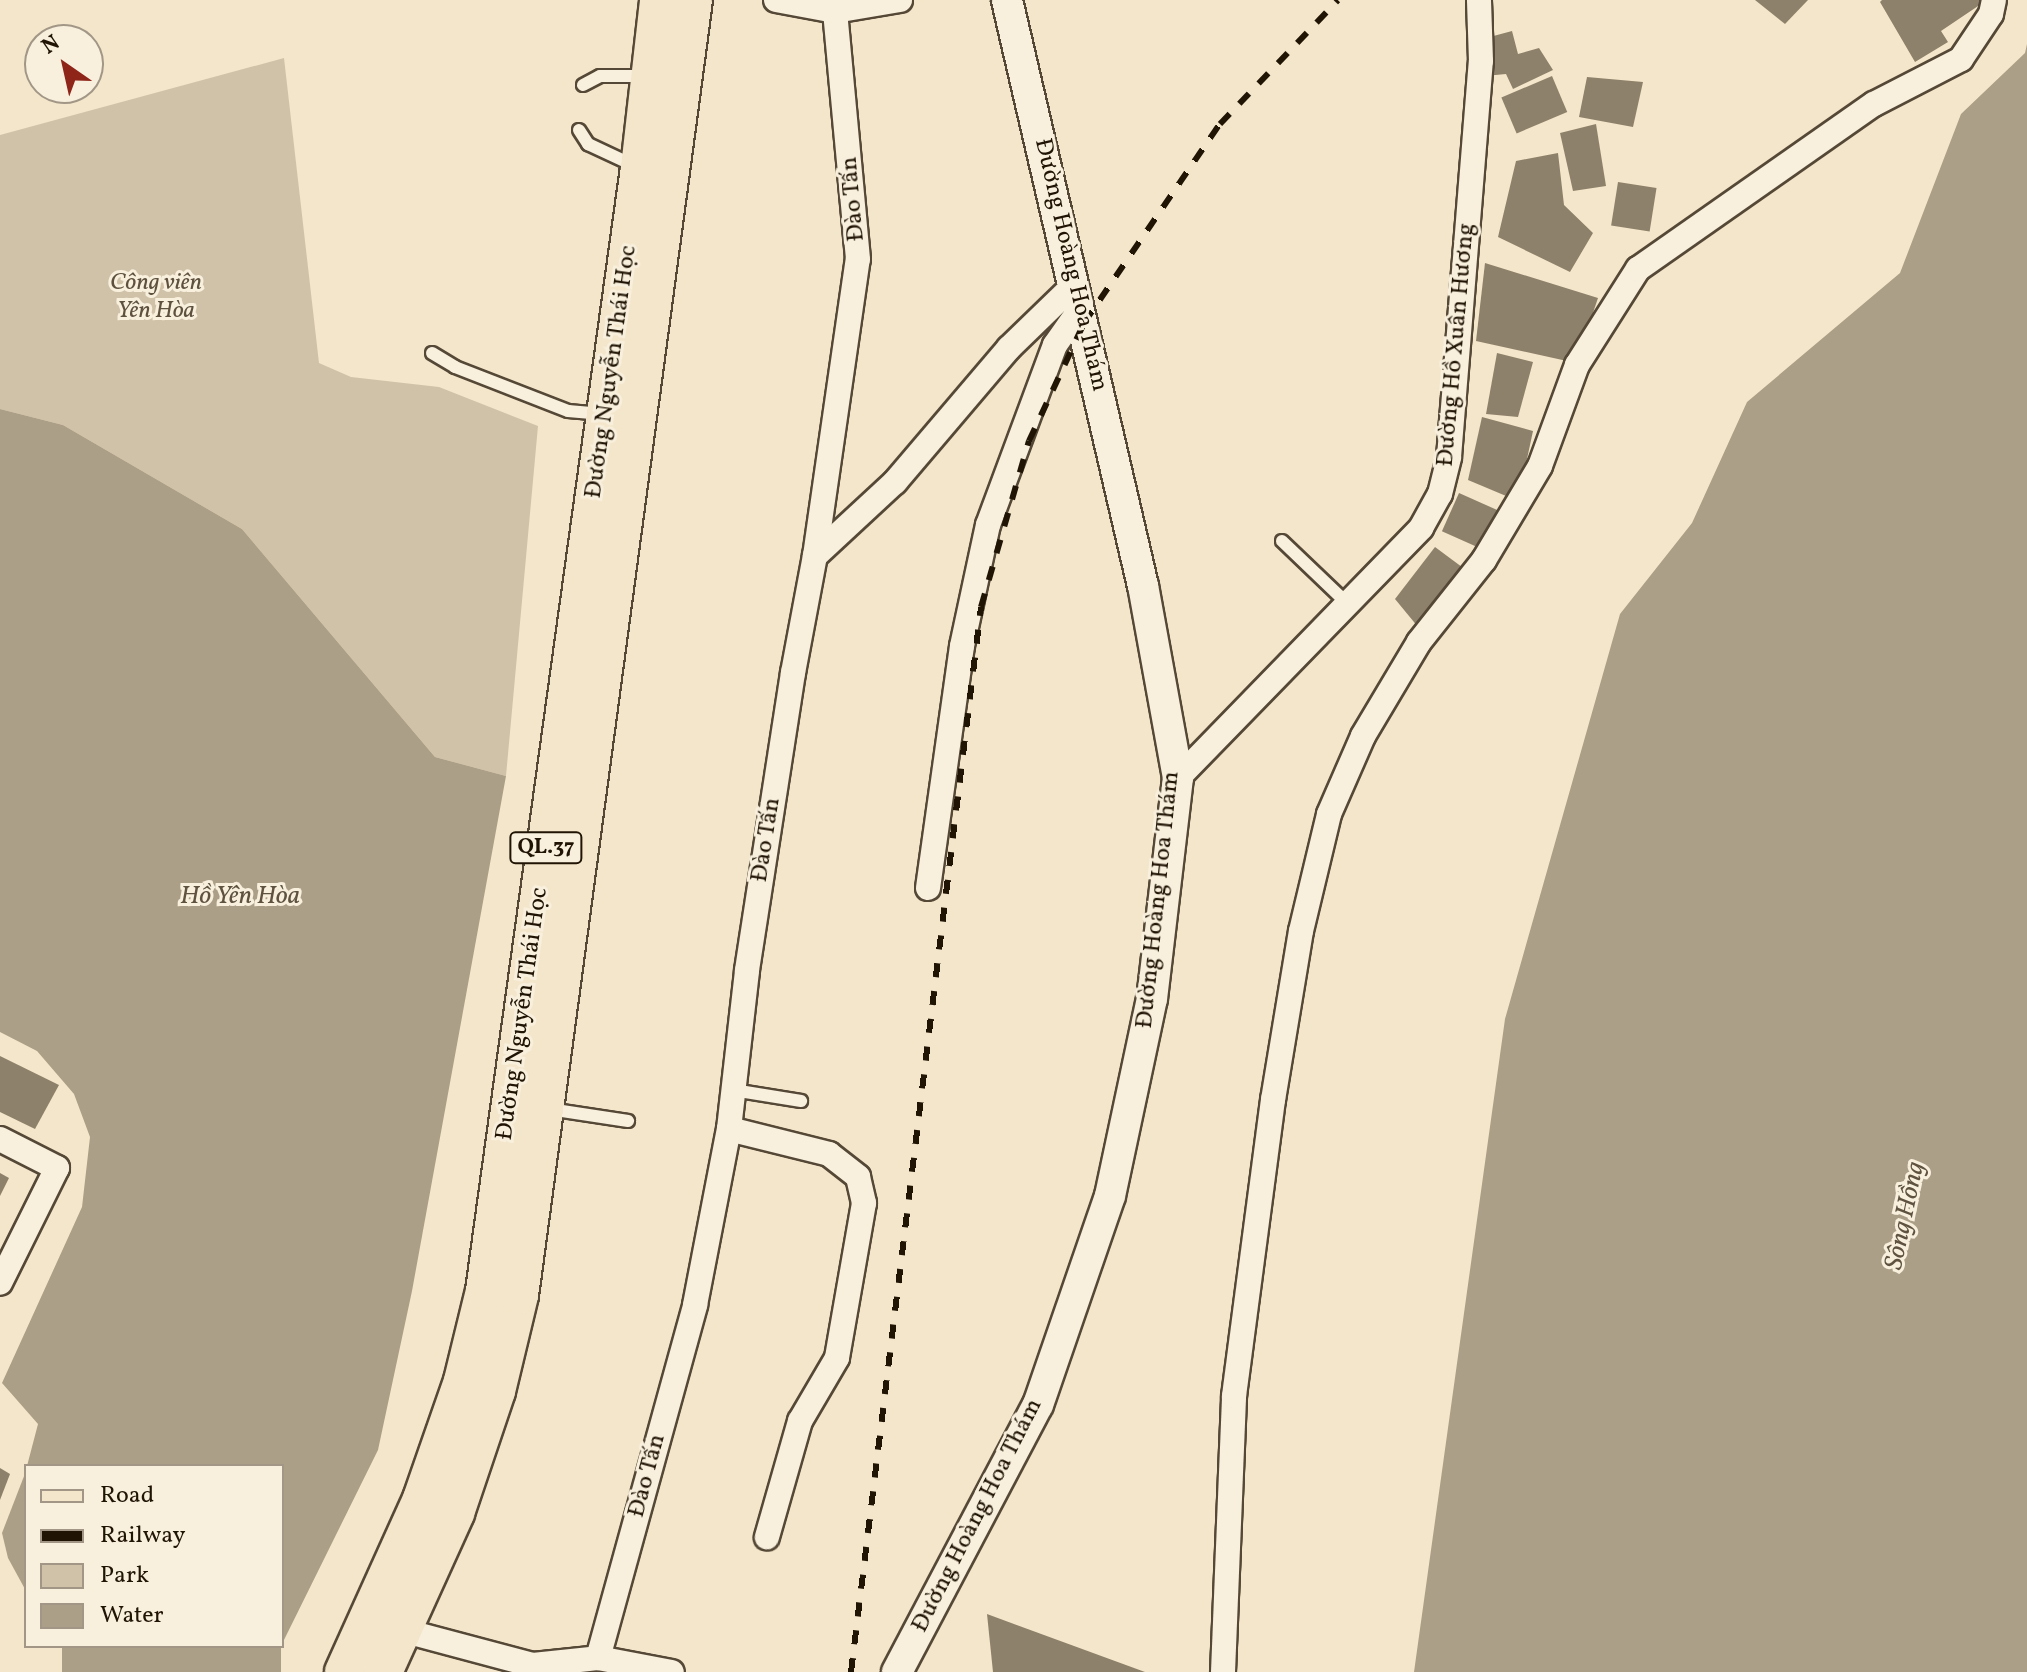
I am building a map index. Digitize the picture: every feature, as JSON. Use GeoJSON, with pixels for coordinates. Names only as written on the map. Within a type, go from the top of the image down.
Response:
{"type":"FeatureCollection","features":[{"type":"Feature","properties":{"kind":"main road","name":"Đường Nguyễn Thái Học"},"geometry":{"type":"LineString","coordinates":[[344,1672],[386,1626],[455,1513],[496,1391],[519,1295],[546,1109],[623,415],[640,168],[659,0]]}},
{"type":"Feature","properties":{"kind":"main road","name":"Đường Nguyễn Thái Học"},"geometry":{"type":"LineString","coordinates":[[383,1672],[386,1626],[422,1499],[463,1381],[485,1291],[623,415],[693,0]]}},
{"type":"Feature","properties":{"kind":"street"},"geometry":{"type":"LineString","coordinates":[[776,0],[835,11],[900,0]]}},
{"type":"Feature","properties":{"kind":"street","name":"Đường Hoàng Hoa Thám"},"geometry":{"type":"LineString","coordinates":[[897,1672],[1038,1405],[1110,1196],[1152,999],[1178,778],[1143,586],[1007,0]]}},
{"type":"Feature","properties":{"kind":"street","name":"Đường Hồ Xuân Hương"},"geometry":{"type":"LineString","coordinates":[[1178,778],[1421,528],[1446,476],[1481,61],[1479,0]]}},
{"type":"Feature","properties":{"kind":"street"},"geometry":{"type":"LineString","coordinates":[[1223,1672],[1234,1396],[1273,1100],[1301,931],[1329,814],[1363,736],[1419,642],[1484,560],[1540,466],[1577,365],[1638,269],[1874,104],[1961,59],[1991,14],[1994,0]]}},
{"type":"Feature","properties":{"kind":"street","name":"Đào Tấn"},"geometry":{"type":"LineString","coordinates":[[598,1658],[695,1305],[729,1129],[771,814],[815,556],[858,259],[835,11]]}},
{"type":"Feature","properties":{"kind":"street"},"geometry":{"type":"LineString","coordinates":[[815,556],[895,482],[1009,348],[1078,296]]}},
{"type":"Feature","properties":{"kind":"street"},"geometry":{"type":"LineString","coordinates":[[928,888],[962,646],[988,525],[1055,345],[1078,296]]}},
{"type":"Feature","properties":{"kind":"street"},"geometry":{"type":"LineString","coordinates":[[729,1129],[829,1154],[858,1177],[864,1203],[837,1358],[830,1375],[800,1421],[767,1537]]}},
{"type":"Feature","properties":{"kind":"street"},"geometry":{"type":"LineString","coordinates":[[0,1139],[57,1168],[0,1283]]}},
{"type":"Feature","properties":{"kind":"street"},"geometry":{"type":"LineString","coordinates":[[386,1626],[533,1665],[598,1658],[672,1672]]}},
{"type":"Feature","properties":{"kind":"lane"},"geometry":{"type":"LineString","coordinates":[[583,85],[600,76],[649,76]]}},
{"type":"Feature","properties":{"kind":"lane"},"geometry":{"type":"LineString","coordinates":[[579,130],[588,144],[640,168]]}},
{"type":"Feature","properties":{"kind":"lane"},"geometry":{"type":"LineString","coordinates":[[432,353],[455,367],[568,411],[623,415]]}},
{"type":"Feature","properties":{"kind":"lane"},"geometry":{"type":"LineString","coordinates":[[1282,541],[1348,604]]}},
{"type":"Feature","properties":{"kind":"lane"},"geometry":{"type":"LineString","coordinates":[[733,1090],[801,1101]]}},
{"type":"Feature","properties":{"kind":"lane"},"geometry":{"type":"LineString","coordinates":[[546,1109],[628,1121]]}},
{"type":"Feature","properties":{"kind":"green space","name":"Công viên Yên Hòa"},"geometry":{"type":"Polygon","coordinates":[[[284,58],[319,363],[351,377],[439,387],[538,426],[506,776],[435,757],[242,529],[63,425],[0,409],[0,135],[284,58]]]}},
{"type":"Feature","properties":{"kind":"water","name":"Sông Hồng"},"geometry":{"type":"Polygon","coordinates":[[[2027,44],[2027,1672],[1414,1672],[1505,1019],[1620,614],[1692,523],[1747,402],[1900,273],[1961,114],[2025,53],[2027,44]]]}},
{"type":"Feature","properties":{"kind":"water","name":"Hồ Yên Hòa"},"geometry":{"type":"Polygon","coordinates":[[[0,409],[63,425],[242,529],[435,757],[506,776],[412,1291],[378,1450],[284,1640],[284,1464],[28,1464],[38,1424],[2,1383],[82,1207],[90,1137],[74,1094],[37,1051],[0,1032],[0,409]]]}},
{"type":"Feature","properties":{"kind":"water"},"geometry":{"type":"Polygon","coordinates":[[[24,1476],[24,1587],[8,1558],[2,1533],[24,1476]]]}},
{"type":"Feature","properties":{"kind":"water"},"geometry":{"type":"Polygon","coordinates":[[[62,1648],[281,1648],[281,1672],[62,1672],[62,1648]]]}},
{"type":"Feature","properties":{"kind":"building"},"geometry":{"type":"Polygon","coordinates":[[[1755,0],[1808,0],[1785,24],[1755,0]]]}},
{"type":"Feature","properties":{"kind":"building"},"geometry":{"type":"Polygon","coordinates":[[[1987,0],[1941,31],[1948,42],[1915,62],[1880,2],[1987,0]]]}},
{"type":"Feature","properties":{"kind":"building"},"geometry":{"type":"Polygon","coordinates":[[[1512,31],[1518,54],[1539,48],[1553,70],[1513,89],[1506,74],[1485,76],[1486,38],[1512,31]]]}},
{"type":"Feature","properties":{"kind":"building"},"geometry":{"type":"Polygon","coordinates":[[[1552,76],[1567,112],[1517,133],[1501,97],[1552,76]]]}},
{"type":"Feature","properties":{"kind":"building"},"geometry":{"type":"Polygon","coordinates":[[[1587,77],[1643,82],[1633,127],[1579,117],[1587,77]]]}},
{"type":"Feature","properties":{"kind":"building"},"geometry":{"type":"Polygon","coordinates":[[[1596,124],[1606,186],[1573,191],[1560,133],[1596,124]]]}},
{"type":"Feature","properties":{"kind":"building"},"geometry":{"type":"Polygon","coordinates":[[[1558,153],[1564,205],[1593,233],[1570,272],[1498,237],[1516,161],[1558,153]]]}},
{"type":"Feature","properties":{"kind":"building"},"geometry":{"type":"Polygon","coordinates":[[[1618,182],[1657,188],[1650,232],[1611,225],[1618,182]]]}},
{"type":"Feature","properties":{"kind":"building"},"geometry":{"type":"Polygon","coordinates":[[[1485,263],[1598,298],[1576,363],[1476,341],[1485,263]]]}},
{"type":"Feature","properties":{"kind":"building"},"geometry":{"type":"Polygon","coordinates":[[[1497,353],[1533,362],[1518,417],[1486,414],[1497,353]]]}},
{"type":"Feature","properties":{"kind":"building"},"geometry":{"type":"Polygon","coordinates":[[[1482,417],[1533,431],[1518,501],[1468,480],[1482,417]]]}},
{"type":"Feature","properties":{"kind":"building"},"geometry":{"type":"Polygon","coordinates":[[[1459,493],[1501,512],[1484,550],[1442,531],[1459,493]]]}},
{"type":"Feature","properties":{"kind":"building"},"geometry":{"type":"Polygon","coordinates":[[[1435,547],[1470,573],[1423,633],[1395,599],[1435,547]]]}},
{"type":"Feature","properties":{"kind":"building"},"geometry":{"type":"Polygon","coordinates":[[[0,1056],[59,1085],[35,1129],[0,1112],[0,1056]]]}},
{"type":"Feature","properties":{"kind":"building"},"geometry":{"type":"Polygon","coordinates":[[[0,1173],[9,1178],[0,1196],[0,1173]]]}},
{"type":"Feature","properties":{"kind":"building"},"geometry":{"type":"Polygon","coordinates":[[[0,1468],[10,1474],[0,1500],[0,1468]]]}},
{"type":"Feature","properties":{"kind":"building"},"geometry":{"type":"Polygon","coordinates":[[[987,1614],[1145,1672],[993,1672],[987,1614]]]}},
{"type":"Feature","properties":{"kind":"railway"},"geometry":{"type":"LineString","coordinates":[[851,1672],[981,607],[1029,441],[1084,323],[1220,124],[1338,0]]}}]}
